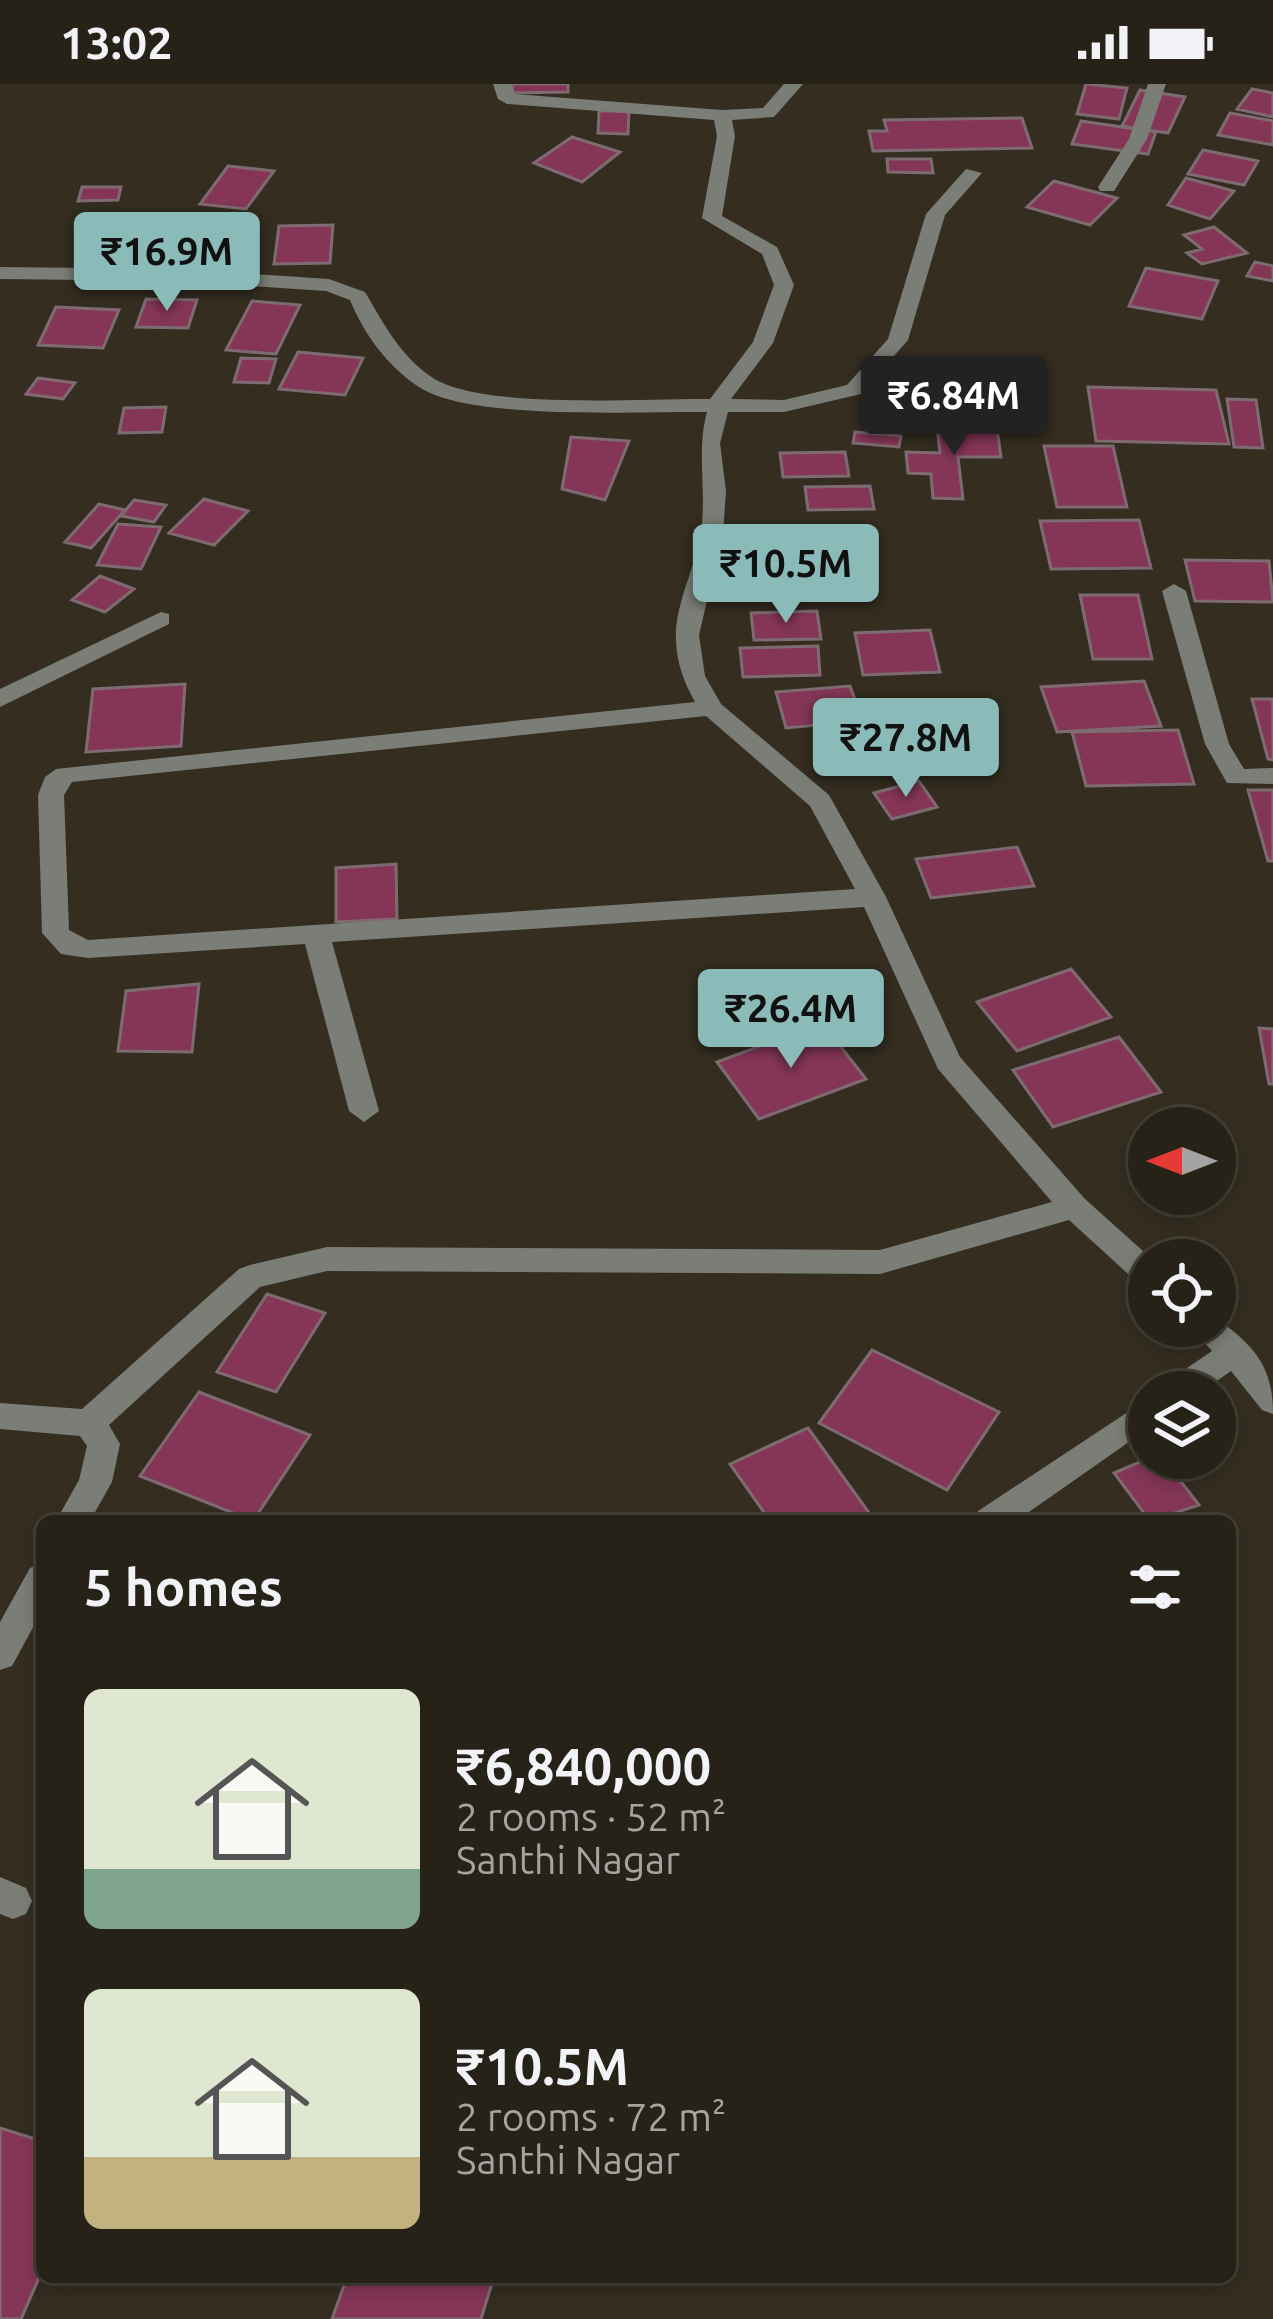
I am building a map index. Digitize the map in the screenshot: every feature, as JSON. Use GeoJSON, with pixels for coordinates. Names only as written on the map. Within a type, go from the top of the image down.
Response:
{"type":"FeatureCollection","features":[{"type":"Feature","properties":{"kind":"street"},"geometry":{"type":"LineString","coordinates":[[502,84],[507,99],[601,95],[722,115],[768,113],[794,84]]}},
{"type":"Feature","properties":{"kind":"street"},"geometry":{"type":"LineString","coordinates":[[1107,188],[1138,139],[1157,84]]}},
{"type":"Feature","properties":{"kind":"street"},"geometry":{"type":"LineString","coordinates":[[722,115],[726,136],[712,218],[770,251],[784,285],[763,343],[722,394],[709,442],[715,491],[712,533],[687,635],[693,676],[711,708],[820,801],[873,897],[948,1062],[1074,1207],[1128,1256]]}},
{"type":"Feature","properties":{"kind":"street"},"geometry":{"type":"LineString","coordinates":[[0,273],[177,274],[329,285],[358,296],[374,333],[428,384],[499,403],[784,406],[854,390],[898,340],[936,214],[973,173]]}},
{"type":"Feature","properties":{"kind":"street"},"geometry":{"type":"LineString","coordinates":[[1174,591],[1217,743],[1236,777],[1273,776]]}},
{"type":"Feature","properties":{"kind":"street"},"geometry":{"type":"LineString","coordinates":[[0,699],[161,619]]}},
{"type":"Feature","properties":{"kind":"street"},"geometry":{"type":"LineString","coordinates":[[711,708],[79,770],[54,783],[51,795],[56,933],[71,946],[873,897]]}},
{"type":"Feature","properties":{"kind":"street"},"geometry":{"type":"LineString","coordinates":[[315,932],[364,1111]]}},
{"type":"Feature","properties":{"kind":"street"},"geometry":{"type":"LineString","coordinates":[[0,1416],[88,1423],[250,1277],[327,1259],[880,1262],[1074,1207]]}},
{"type":"Feature","properties":{"kind":"street"},"geometry":{"type":"LineString","coordinates":[[1229,1347],[1273,1401]]}},
{"type":"Feature","properties":{"kind":"street"},"geometry":{"type":"LineString","coordinates":[[1206,1371],[1234,1352]]}},
{"type":"Feature","properties":{"kind":"street"},"geometry":{"type":"LineString","coordinates":[[77,1515],[95,1482],[104,1444],[88,1423]]}},
{"type":"Feature","properties":{"kind":"street"},"geometry":{"type":"LineString","coordinates":[[1000,1515],[1128,1426]]}},
{"type":"Feature","properties":{"kind":"street"},"geometry":{"type":"LineString","coordinates":[[0,1655],[36,1590]]}},
{"type":"Feature","properties":{"kind":"building"},"geometry":{"type":"Polygon","coordinates":[[[512,84],[568,84],[568,92],[513,93],[512,84]]]}},
{"type":"Feature","properties":{"kind":"building"},"geometry":{"type":"Polygon","coordinates":[[[1086,84],[1127,88],[1119,119],[1077,114],[1086,84]]]}},
{"type":"Feature","properties":{"kind":"building"},"geometry":{"type":"Polygon","coordinates":[[[1252,89],[1273,93],[1273,117],[1237,109],[1252,89]]]}},
{"type":"Feature","properties":{"kind":"building"},"geometry":{"type":"Polygon","coordinates":[[[1140,90],[1185,97],[1168,133],[1122,126],[1140,90]]]}},
{"type":"Feature","properties":{"kind":"building"},"geometry":{"type":"Polygon","coordinates":[[[599,111],[629,111],[628,134],[598,133],[599,111]]]}},
{"type":"Feature","properties":{"kind":"building"},"geometry":{"type":"Polygon","coordinates":[[[1230,113],[1273,121],[1273,145],[1218,135],[1230,113]]]}},
{"type":"Feature","properties":{"kind":"building"},"geometry":{"type":"Polygon","coordinates":[[[1022,118],[1032,148],[873,151],[869,131],[887,131],[884,120],[1022,118]]]}},
{"type":"Feature","properties":{"kind":"building"},"geometry":{"type":"Polygon","coordinates":[[[1081,121],[1156,132],[1148,154],[1072,144],[1081,121]]]}},
{"type":"Feature","properties":{"kind":"building"},"geometry":{"type":"Polygon","coordinates":[[[572,137],[620,152],[582,182],[534,163],[572,137]]]}},
{"type":"Feature","properties":{"kind":"building"},"geometry":{"type":"Polygon","coordinates":[[[1203,150],[1258,161],[1244,185],[1188,174],[1203,150]]]}},
{"type":"Feature","properties":{"kind":"building"},"geometry":{"type":"Polygon","coordinates":[[[887,159],[931,159],[933,173],[888,172],[887,159]]]}},
{"type":"Feature","properties":{"kind":"building"},"geometry":{"type":"Polygon","coordinates":[[[228,166],[274,171],[246,209],[200,204],[228,166]]]}},
{"type":"Feature","properties":{"kind":"building"},"geometry":{"type":"Polygon","coordinates":[[[1186,178],[1234,191],[1210,219],[1168,205],[1186,178]]]}},
{"type":"Feature","properties":{"kind":"building"},"geometry":{"type":"Polygon","coordinates":[[[1054,181],[1117,198],[1090,225],[1027,207],[1054,181]]]}},
{"type":"Feature","properties":{"kind":"building"},"geometry":{"type":"Polygon","coordinates":[[[82,187],[121,187],[118,200],[78,201],[82,187]]]}},
{"type":"Feature","properties":{"kind":"building"},"geometry":{"type":"Polygon","coordinates":[[[333,225],[330,263],[274,264],[279,226],[333,225]]]}},
{"type":"Feature","properties":{"kind":"building"},"geometry":{"type":"Polygon","coordinates":[[[185,227],[219,227],[217,236],[253,236],[245,268],[174,268],[185,227]]]}},
{"type":"Feature","properties":{"kind":"building"},"geometry":{"type":"Polygon","coordinates":[[[1214,227],[1247,253],[1202,264],[1187,253],[1202,249],[1184,235],[1214,227]]]}},
{"type":"Feature","properties":{"kind":"building"},"geometry":{"type":"Polygon","coordinates":[[[1255,262],[1273,266],[1273,281],[1247,276],[1255,262]]]}},
{"type":"Feature","properties":{"kind":"building"},"geometry":{"type":"Polygon","coordinates":[[[1146,268],[1218,281],[1202,319],[1129,306],[1146,268]]]}},
{"type":"Feature","properties":{"kind":"building"},"geometry":{"type":"Polygon","coordinates":[[[146,299],[197,300],[188,328],[136,327],[146,299]]]}},
{"type":"Feature","properties":{"kind":"building"},"geometry":{"type":"Polygon","coordinates":[[[252,301],[300,305],[276,354],[226,350],[252,301]]]}},
{"type":"Feature","properties":{"kind":"building"},"geometry":{"type":"Polygon","coordinates":[[[56,307],[119,310],[103,348],[38,345],[56,307]]]}},
{"type":"Feature","properties":{"kind":"building"},"geometry":{"type":"Polygon","coordinates":[[[298,352],[363,358],[345,395],[279,389],[298,352]]]}},
{"type":"Feature","properties":{"kind":"building"},"geometry":{"type":"Polygon","coordinates":[[[241,358],[276,359],[269,383],[234,382],[241,358]]]}},
{"type":"Feature","properties":{"kind":"building"},"geometry":{"type":"Polygon","coordinates":[[[38,378],[75,383],[63,399],[26,394],[38,378]]]}},
{"type":"Feature","properties":{"kind":"building"},"geometry":{"type":"Polygon","coordinates":[[[1088,387],[1216,390],[1229,444],[1096,441],[1088,387]]]}},
{"type":"Feature","properties":{"kind":"building"},"geometry":{"type":"Polygon","coordinates":[[[1227,399],[1256,400],[1263,448],[1234,447],[1227,399]]]}},
{"type":"Feature","properties":{"kind":"building"},"geometry":{"type":"Polygon","coordinates":[[[166,407],[162,432],[119,433],[124,408],[166,407]]]}},
{"type":"Feature","properties":{"kind":"building"},"geometry":{"type":"Polygon","coordinates":[[[937,427],[997,428],[1001,457],[958,457],[963,499],[933,498],[931,474],[908,473],[906,452],[940,453],[937,427]]]}},
{"type":"Feature","properties":{"kind":"building"},"geometry":{"type":"Polygon","coordinates":[[[855,432],[901,436],[899,447],[853,443],[855,432]]]}},
{"type":"Feature","properties":{"kind":"building"},"geometry":{"type":"Polygon","coordinates":[[[571,437],[629,441],[605,500],[562,489],[571,437]]]}},
{"type":"Feature","properties":{"kind":"building"},"geometry":{"type":"Polygon","coordinates":[[[1044,446],[1113,446],[1127,507],[1057,507],[1044,446]]]}},
{"type":"Feature","properties":{"kind":"building"},"geometry":{"type":"Polygon","coordinates":[[[845,452],[849,476],[783,477],[780,453],[845,452]]]}},
{"type":"Feature","properties":{"kind":"building"},"geometry":{"type":"Polygon","coordinates":[[[870,486],[874,509],[808,510],[805,487],[870,486]]]}},
{"type":"Feature","properties":{"kind":"building"},"geometry":{"type":"Polygon","coordinates":[[[204,499],[248,511],[214,545],[169,533],[204,499]]]}},
{"type":"Feature","properties":{"kind":"building"},"geometry":{"type":"Polygon","coordinates":[[[134,500],[166,505],[154,522],[121,516],[134,500]]]}},
{"type":"Feature","properties":{"kind":"building"},"geometry":{"type":"Polygon","coordinates":[[[99,504],[125,510],[91,548],[65,542],[99,504]]]}},
{"type":"Feature","properties":{"kind":"building"},"geometry":{"type":"Polygon","coordinates":[[[1139,520],[1151,568],[1051,569],[1040,521],[1139,520]]]}},
{"type":"Feature","properties":{"kind":"building"},"geometry":{"type":"Polygon","coordinates":[[[118,524],[161,527],[141,569],[97,565],[118,524]]]}},
{"type":"Feature","properties":{"kind":"building"},"geometry":{"type":"Polygon","coordinates":[[[1185,560],[1269,561],[1273,602],[1195,601],[1185,560]]]}},
{"type":"Feature","properties":{"kind":"building"},"geometry":{"type":"Polygon","coordinates":[[[100,576],[134,589],[105,612],[72,600],[100,576]]]}},
{"type":"Feature","properties":{"kind":"building"},"geometry":{"type":"Polygon","coordinates":[[[1080,595],[1138,595],[1152,659],[1093,659],[1080,595]]]}},
{"type":"Feature","properties":{"kind":"building"},"geometry":{"type":"Polygon","coordinates":[[[817,611],[821,639],[754,640],[751,613],[817,611]]]}},
{"type":"Feature","properties":{"kind":"building"},"geometry":{"type":"Polygon","coordinates":[[[930,630],[940,672],[863,675],[855,633],[930,630]]]}},
{"type":"Feature","properties":{"kind":"building"},"geometry":{"type":"Polygon","coordinates":[[[818,646],[820,675],[743,677],[740,648],[818,646]]]}},
{"type":"Feature","properties":{"kind":"building"},"geometry":{"type":"Polygon","coordinates":[[[1144,681],[1161,726],[1057,732],[1041,687],[1144,681]]]}},
{"type":"Feature","properties":{"kind":"building"},"geometry":{"type":"Polygon","coordinates":[[[185,684],[181,746],[86,752],[93,689],[185,684]]]}},
{"type":"Feature","properties":{"kind":"building"},"geometry":{"type":"Polygon","coordinates":[[[850,686],[863,721],[786,728],[776,692],[850,686]]]}},
{"type":"Feature","properties":{"kind":"building"},"geometry":{"type":"Polygon","coordinates":[[[1252,699],[1273,699],[1273,760],[1268,759],[1252,699]]]}},
{"type":"Feature","properties":{"kind":"building"},"geometry":{"type":"Polygon","coordinates":[[[1178,730],[1194,784],[1086,786],[1072,732],[1178,730]]]}},
{"type":"Feature","properties":{"kind":"building"},"geometry":{"type":"Polygon","coordinates":[[[919,781],[937,807],[892,819],[874,793],[919,781]]]}},
{"type":"Feature","properties":{"kind":"building"},"geometry":{"type":"Polygon","coordinates":[[[1248,790],[1273,790],[1273,861],[1268,861],[1248,790]]]}},
{"type":"Feature","properties":{"kind":"building"},"geometry":{"type":"Polygon","coordinates":[[[1017,847],[1034,886],[931,898],[916,859],[1017,847]]]}},
{"type":"Feature","properties":{"kind":"building"},"geometry":{"type":"Polygon","coordinates":[[[396,864],[397,919],[336,922],[336,868],[396,864]]]}},
{"type":"Feature","properties":{"kind":"building"},"geometry":{"type":"Polygon","coordinates":[[[1071,969],[1111,1017],[1017,1051],[977,1002],[1071,969]]]}},
{"type":"Feature","properties":{"kind":"building"},"geometry":{"type":"Polygon","coordinates":[[[199,984],[192,1052],[118,1051],[126,991],[199,984]]]}},
{"type":"Feature","properties":{"kind":"building"},"geometry":{"type":"Polygon","coordinates":[[[822,1023],[866,1079],[759,1119],[717,1062],[822,1023]]]}},
{"type":"Feature","properties":{"kind":"building"},"geometry":{"type":"Polygon","coordinates":[[[1259,1028],[1273,1029],[1273,1084],[1269,1084],[1259,1028]]]}},
{"type":"Feature","properties":{"kind":"building"},"geometry":{"type":"Polygon","coordinates":[[[1119,1037],[1161,1092],[1053,1127],[1013,1070],[1119,1037]]]}},
{"type":"Feature","properties":{"kind":"building"},"geometry":{"type":"Polygon","coordinates":[[[267,1294],[325,1313],[276,1392],[217,1372],[267,1294]]]}},
{"type":"Feature","properties":{"kind":"building"},"geometry":{"type":"Polygon","coordinates":[[[872,1350],[999,1412],[947,1490],[819,1423],[872,1350]]]}},
{"type":"Feature","properties":{"kind":"building"},"geometry":{"type":"Polygon","coordinates":[[[199,1392],[310,1435],[257,1515],[238,1515],[140,1476],[199,1392]]]}},
{"type":"Feature","properties":{"kind":"building"},"geometry":{"type":"Polygon","coordinates":[[[808,1428],[871,1515],[766,1515],[730,1464],[808,1428]]]}},
{"type":"Feature","properties":{"kind":"building"},"geometry":{"type":"Polygon","coordinates":[[[1128,1467],[1128,1479],[1179,1479],[1199,1505],[1168,1515],[1146,1515],[1114,1473],[1128,1467]]]}},
{"type":"Feature","properties":{"kind":"building"},"geometry":{"type":"Polygon","coordinates":[[[0,2128],[36,2139],[37,2283],[21,2319],[0,2319],[0,2128]]]}},
{"type":"Feature","properties":{"kind":"building"},"geometry":{"type":"Polygon","coordinates":[[[345,2283],[492,2283],[481,2319],[332,2319],[345,2283]]]}}]}
